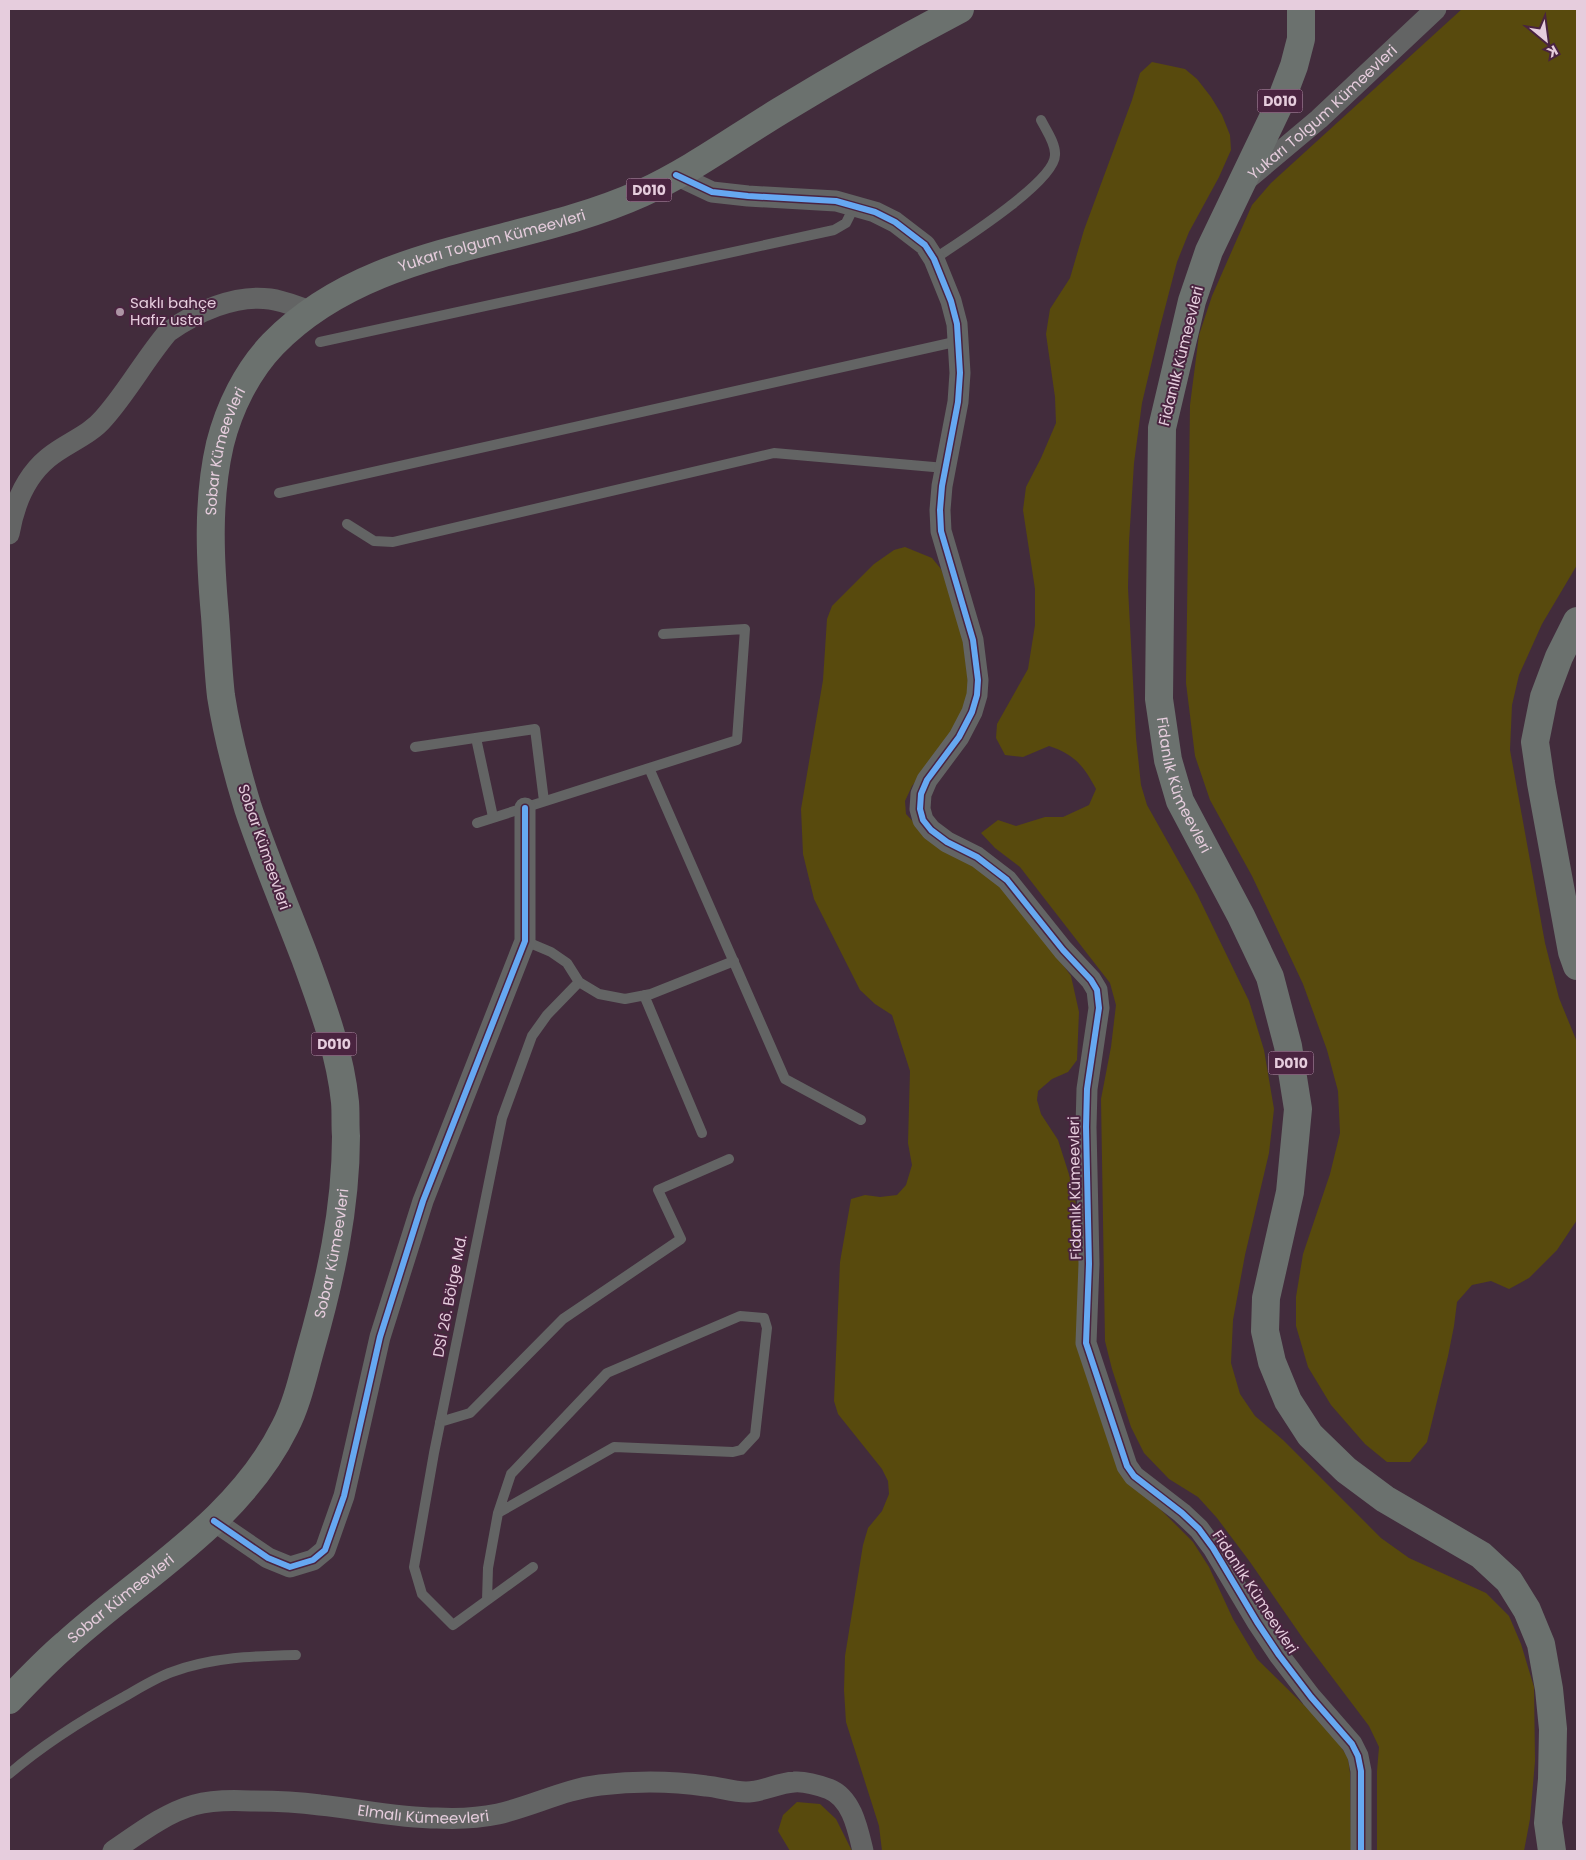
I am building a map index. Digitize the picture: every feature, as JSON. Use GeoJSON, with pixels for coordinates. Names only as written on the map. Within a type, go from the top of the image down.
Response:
{"type":"FeatureCollection","features":[{"type":"Feature","properties":{"kind":"main road","name":"Yukarı Tolgum Kümeevleri"},"geometry":{"type":"LineString","coordinates":[[311,312],[336,294],[368,278],[426,259],[573,219],[617,204],[649,190],[839,76],[960,9]]}},
{"type":"Feature","properties":{"kind":"main road","name":"Yukarı Tolgum Kümeevleri"},"geometry":{"type":"LineString","coordinates":[[1238,187],[1280,103],[1294,66],[1301,39],[1301,9]]}},
{"type":"Feature","properties":{"kind":"main road","name":"Fidanlık Kümeevleri"},"geometry":{"type":"LineString","coordinates":[[1238,187],[1209,252],[1192,301],[1162,428],[1159,698],[1168,760],[1180,801],[1241,916],[1270,977],[1288,1046],[1298,1109],[1295,1151],[1290,1192],[1266,1298],[1265,1331],[1272,1362],[1288,1400],[1310,1435],[1346,1470],[1385,1500],[1481,1555],[1509,1581],[1527,1610],[1541,1644],[1550,1689],[1552,1779],[1548,1823],[1552,1851]]}},
{"type":"Feature","properties":{"kind":"main road","name":"Sobar Kümeevleri"},"geometry":{"type":"LineString","coordinates":[[9,1700],[67,1642],[214,1521],[242,1492],[264,1464],[287,1423],[324,1301],[340,1228],[346,1159],[345,1104],[337,1055],[321,1002],[248,807],[231,747],[221,696],[212,582],[211,517],[220,444],[229,416],[250,374],[271,346],[311,312]]}},
{"type":"Feature","properties":{"kind":"main road"},"geometry":{"type":"LineString","coordinates":[[1577,621],[1559,657],[1544,697],[1536,742],[1541,783],[1572,952],[1577,966]]}},
{"type":"Feature","properties":{"kind":"street","name":"Yukarı Tolgum Kümeevleri"},"geometry":{"type":"LineString","coordinates":[[1238,187],[1319,119],[1436,9]]}},
{"type":"Feature","properties":{"kind":"street"},"geometry":{"type":"LineString","coordinates":[[676,175],[712,192],[748,196],[836,200],[855,205],[895,222],[925,245],[934,259],[951,301],[959,341],[960,373],[958,402],[945,468]]}},
{"type":"Feature","properties":{"kind":"street"},"geometry":{"type":"LineString","coordinates":[[9,534],[18,498],[32,475],[48,458],[87,434],[104,419],[168,332],[181,322],[220,305],[251,299],[285,302],[311,312]]}},
{"type":"Feature","properties":{"kind":"street","name":"Fidanlık Kümeevleri"},"geometry":{"type":"LineString","coordinates":[[945,468],[940,510],[941,531],[973,640],[977,687],[972,712],[968,720],[959,737],[927,780],[921,794],[920,809],[923,820],[939,836],[977,857],[1008,880],[1058,944],[1091,980],[1097,990],[1100,1008],[1087,1089],[1086,1127],[1089,1264],[1086,1343],[1092,1364],[1127,1466],[1134,1476],[1182,1513],[1199,1529],[1213,1548],[1252,1615],[1279,1655],[1311,1698],[1352,1744],[1358,1756],[1360,1771],[1361,1851]]}},
{"type":"Feature","properties":{"kind":"street"},"geometry":{"type":"LineString","coordinates":[[214,1521],[268,1558],[290,1567],[313,1560],[325,1550],[344,1496],[380,1337],[423,1200],[525,941],[534,804]]}},
{"type":"Feature","properties":{"kind":"street","name":"Elmalı Kümeevleri"},"geometry":{"type":"LineString","coordinates":[[113,1851],[171,1814],[195,1804],[229,1800],[279,1801],[319,1804],[407,1817],[437,1818],[497,1814],[570,1790],[631,1782],[705,1785],[741,1792],[758,1792],[792,1782],[810,1783],[832,1790],[845,1803],[856,1822],[863,1851]]}},
{"type":"Feature","properties":{"kind":"lane"},"geometry":{"type":"LineString","coordinates":[[934,259],[1042,180],[1051,168],[1056,156],[1041,120]]}},
{"type":"Feature","properties":{"kind":"lane"},"geometry":{"type":"LineString","coordinates":[[320,342],[834,230],[846,223],[855,205]]}},
{"type":"Feature","properties":{"kind":"lane"},"geometry":{"type":"LineString","coordinates":[[279,493],[959,341]]}},
{"type":"Feature","properties":{"kind":"lane"},"geometry":{"type":"LineString","coordinates":[[347,524],[374,541],[393,542],[774,453],[945,468]]}},
{"type":"Feature","properties":{"kind":"lane"},"geometry":{"type":"LineString","coordinates":[[477,823],[737,740],[745,629],[663,634]]}},
{"type":"Feature","properties":{"kind":"lane"},"geometry":{"type":"LineString","coordinates":[[415,747],[535,729],[534,804]]}},
{"type":"Feature","properties":{"kind":"lane"},"geometry":{"type":"LineString","coordinates":[[476,738],[493,818]]}},
{"type":"Feature","properties":{"kind":"lane"},"geometry":{"type":"LineString","coordinates":[[649,768],[785,1078],[861,1120]]}},
{"type":"Feature","properties":{"kind":"lane"},"geometry":{"type":"LineString","coordinates":[[525,941],[552,952],[567,963],[579,982],[599,994],[625,999],[644,995],[734,961]]}},
{"type":"Feature","properties":{"kind":"lane","name":"DSİ 26. Bölge Md."},"geometry":{"type":"LineString","coordinates":[[487,1600],[453,1625],[422,1594],[414,1567],[440,1422],[502,1118],[532,1036],[546,1015],[579,982]]}},
{"type":"Feature","properties":{"kind":"lane"},"geometry":{"type":"LineString","coordinates":[[644,995],[702,1133]]}},
{"type":"Feature","properties":{"kind":"lane"},"geometry":{"type":"LineString","coordinates":[[440,1422],[470,1413],[563,1319],[681,1239],[658,1190],[729,1159]]}},
{"type":"Feature","properties":{"kind":"lane"},"geometry":{"type":"LineString","coordinates":[[487,1600],[488,1568],[498,1513],[511,1474],[608,1373],[740,1316],[764,1318],[767,1328],[755,1435],[741,1450],[733,1452],[614,1447],[498,1513]]}},
{"type":"Feature","properties":{"kind":"lane"},"geometry":{"type":"LineString","coordinates":[[487,1600],[533,1567]]}},
{"type":"Feature","properties":{"kind":"lane"},"geometry":{"type":"LineString","coordinates":[[9,1774],[36,1751],[86,1717],[172,1672],[204,1663],[249,1656],[296,1655]]}},
{"type":"Feature","properties":{"kind":"shaded area"},"geometry":{"type":"Polygon","coordinates":[[[1462,9],[1577,9],[1577,565],[1542,624],[1519,675],[1512,705],[1510,750],[1545,943],[1559,998],[1577,1042],[1577,1220],[1557,1250],[1529,1278],[1509,1289],[1491,1281],[1472,1285],[1457,1302],[1448,1356],[1427,1442],[1410,1462],[1387,1462],[1365,1444],[1331,1405],[1308,1367],[1296,1326],[1296,1297],[1303,1254],[1330,1174],[1340,1133],[1338,1091],[1327,1050],[1303,984],[1252,876],[1210,800],[1195,756],[1186,683],[1190,405],[1199,335],[1212,296],[1252,205],[1271,183],[1462,9]]]}},
{"type":"Feature","properties":{"kind":"shaded area"},"geometry":{"type":"Polygon","coordinates":[[[1152,62],[1185,69],[1197,79],[1222,115],[1230,135],[1231,150],[1219,177],[1189,232],[1177,262],[1142,403],[1134,463],[1128,588],[1136,738],[1141,785],[1147,805],[1197,894],[1249,1001],[1264,1050],[1274,1109],[1269,1153],[1245,1255],[1233,1320],[1231,1363],[1240,1394],[1255,1416],[1283,1440],[1381,1538],[1409,1558],[1486,1593],[1509,1616],[1521,1644],[1534,1687],[1535,1761],[1530,1819],[1524,1851],[1377,1851],[1377,1771],[1379,1747],[1369,1726],[1304,1640],[1217,1518],[1198,1497],[1169,1479],[1144,1453],[1131,1427],[1105,1341],[1101,1099],[1111,1047],[1116,1005],[1110,983],[1020,867],[995,848],[981,833],[998,820],[1016,826],[1045,817],[1063,817],[1089,805],[1096,789],[1082,767],[1072,757],[1058,749],[1049,746],[1023,757],[1005,755],[996,738],[997,724],[1028,669],[1035,625],[1035,589],[1023,510],[1026,487],[1056,423],[1055,397],[1046,334],[1050,309],[1070,278],[1084,230],[1132,100],[1140,73],[1152,62]]]}},
{"type":"Feature","properties":{"kind":"shaded area"},"geometry":{"type":"Polygon","coordinates":[[[905,547],[932,558],[941,569],[961,621],[969,690],[963,715],[912,786],[905,801],[906,814],[920,829],[984,871],[1003,890],[1071,976],[1079,1012],[1077,1060],[1068,1072],[1052,1079],[1038,1091],[1037,1100],[1041,1114],[1058,1140],[1074,1190],[1081,1248],[1081,1302],[1147,1496],[1193,1542],[1209,1567],[1233,1619],[1257,1659],[1315,1716],[1338,1742],[1348,1758],[1350,1773],[1351,1851],[882,1851],[879,1826],[846,1722],[844,1690],[845,1656],[863,1545],[868,1528],[882,1511],[889,1494],[888,1481],[882,1469],[838,1414],[834,1401],[840,1262],[851,1199],[865,1195],[880,1197],[897,1195],[906,1185],[912,1165],[908,1143],[910,1071],[892,1015],[875,1004],[860,990],[814,899],[803,854],[801,809],[823,680],[827,619],[832,606],[874,564],[894,550],[905,547]]]}},
{"type":"Feature","properties":{"kind":"shaded area"},"geometry":{"type":"Polygon","coordinates":[[[797,1802],[820,1804],[836,1819],[852,1851],[790,1851],[778,1831],[783,1815],[797,1802]]]}},
{"type":"Feature","properties":{"kind":"cycle path"},"geometry":{"type":"LineString","coordinates":[[676,175],[712,192],[836,201],[875,212],[895,222],[925,245],[934,259],[951,301],[957,324],[960,373],[958,402],[942,486],[941,531],[973,640],[978,680],[977,695],[972,712],[959,737],[927,780],[921,794],[920,809],[923,820],[931,830],[947,842],[977,857],[1007,880],[1063,950],[1091,980],[1097,990],[1099,1008],[1087,1089],[1089,1264],[1086,1343],[1127,1466],[1134,1476],[1182,1513],[1199,1529],[1213,1548],[1279,1655],[1311,1697],[1352,1744],[1358,1756],[1361,1771],[1361,1851]]}},
{"type":"Feature","properties":{"kind":"cycle path"},"geometry":{"type":"LineString","coordinates":[[214,1521],[268,1558],[290,1567],[313,1560],[325,1550],[344,1496],[380,1337],[423,1201],[525,941],[525,808]]}},
{"type":"Feature","properties":{"kind":"place","name":"Saklı bahçe Hafız usta"},"geometry":{"type":"Point","coordinates":[120,312]}}]}
